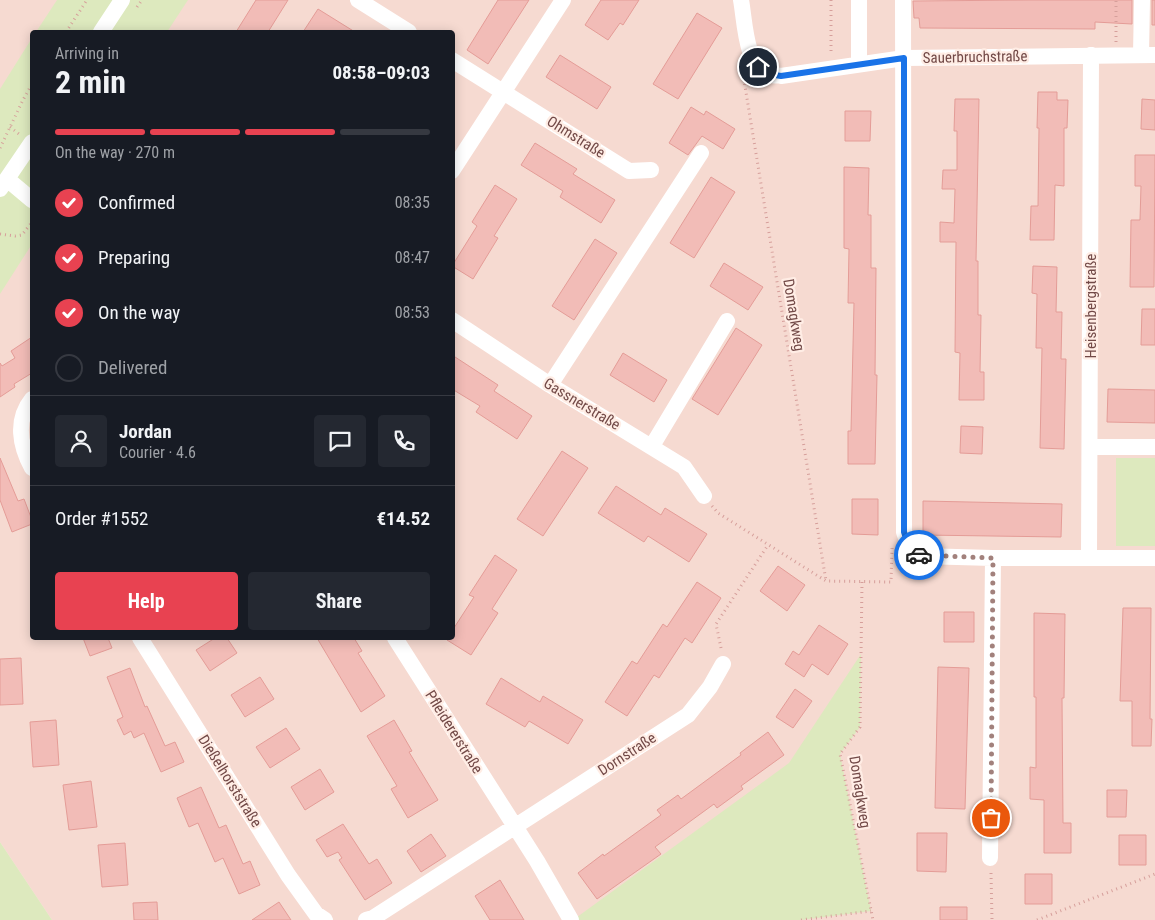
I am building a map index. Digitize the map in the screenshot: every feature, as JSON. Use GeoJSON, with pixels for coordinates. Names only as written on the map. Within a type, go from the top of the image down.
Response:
{"type":"FeatureCollection","features":[{"type":"Feature","properties":{"kind":"street"},"geometry":{"type":"LineString","coordinates":[[102,30],[122,0]]}},
{"type":"Feature","properties":{"kind":"street"},"geometry":{"type":"LineString","coordinates":[[358,0],[406,30]]}},
{"type":"Feature","properties":{"kind":"street"},"geometry":{"type":"LineString","coordinates":[[455,167],[563,0]]}},
{"type":"Feature","properties":{"kind":"street"},"geometry":{"type":"LineString","coordinates":[[741,0],[750,54]]}},
{"type":"Feature","properties":{"kind":"street"},"geometry":{"type":"LineString","coordinates":[[859,0],[859,64]]}},
{"type":"Feature","properties":{"kind":"street"},"geometry":{"type":"LineString","coordinates":[[903,0],[904,532],[906,542],[910,550],[921,556],[1155,558]]}},
{"type":"Feature","properties":{"kind":"street"},"geometry":{"type":"LineString","coordinates":[[1142,0],[1148,55]]}},
{"type":"Feature","properties":{"kind":"street","name":"Sauerbruchstraße"},"geometry":{"type":"LineString","coordinates":[[750,54],[758,67],[769,74],[781,76],[904,58],[1148,55]]}},
{"type":"Feature","properties":{"kind":"street","name":"Heisenbergstraße"},"geometry":{"type":"LineString","coordinates":[[1090,557],[1091,55]]}},
{"type":"Feature","properties":{"kind":"street","name":"Ohmstraße"},"geometry":{"type":"LineString","coordinates":[[455,62],[629,171],[651,170]]}},
{"type":"Feature","properties":{"kind":"street"},"geometry":{"type":"LineString","coordinates":[[30,145],[4,184],[30,199]]}},
{"type":"Feature","properties":{"kind":"street"},"geometry":{"type":"LineString","coordinates":[[550,385],[701,152]]}},
{"type":"Feature","properties":{"kind":"street"},"geometry":{"type":"LineString","coordinates":[[652,446],[727,321]]}},
{"type":"Feature","properties":{"kind":"street","name":"Gassnerstraße"},"geometry":{"type":"LineString","coordinates":[[455,322],[550,385],[684,467],[704,496]]}},
{"type":"Feature","properties":{"kind":"street"},"geometry":{"type":"LineString","coordinates":[[30,402],[22,420],[21,435],[23,448],[30,464]]}},
{"type":"Feature","properties":{"kind":"street"},"geometry":{"type":"LineString","coordinates":[[1091,447],[1155,447]]}},
{"type":"Feature","properties":{"kind":"street"},"geometry":{"type":"LineString","coordinates":[[990,858],[993,558]]}},
{"type":"Feature","properties":{"kind":"street","name":"Dießelhorststraße"},"geometry":{"type":"LineString","coordinates":[[141,640],[288,875],[316,914],[325,920]]}},
{"type":"Feature","properties":{"kind":"street","name":"Pfleidererstraße"},"geometry":{"type":"LineString","coordinates":[[396,640],[537,861],[571,920]]}},
{"type":"Feature","properties":{"kind":"street","name":"Dornstraße"},"geometry":{"type":"LineString","coordinates":[[514,826],[688,714],[710,687],[724,664]]}},
{"type":"Feature","properties":{"kind":"street"},"geometry":{"type":"LineString","coordinates":[[366,920],[373,918],[514,826]]}},
{"type":"Feature","properties":{"kind":"path"},"geometry":{"type":"LineString","coordinates":[[67,30],[87,0]]}},
{"type":"Feature","properties":{"kind":"path"},"geometry":{"type":"LineString","coordinates":[[831,0],[831,68]]}},
{"type":"Feature","properties":{"kind":"path"},"geometry":{"type":"LineString","coordinates":[[1116,0],[1116,55]]}},
{"type":"Feature","properties":{"kind":"path","name":"Domagkweg"},"geometry":{"type":"LineString","coordinates":[[750,54],[742,67],[826,581]]}},
{"type":"Feature","properties":{"kind":"path"},"geometry":{"type":"LineString","coordinates":[[0,148],[30,88]]}},
{"type":"Feature","properties":{"kind":"path"},"geometry":{"type":"LineString","coordinates":[[0,234],[22,235],[30,225]]}},
{"type":"Feature","properties":{"kind":"path"},"geometry":{"type":"LineString","coordinates":[[704,496],[718,513],[826,581],[891,582],[891,548],[906,542]]}},
{"type":"Feature","properties":{"kind":"path"},"geometry":{"type":"LineString","coordinates":[[724,664],[716,624],[768,545]]}},
{"type":"Feature","properties":{"kind":"path","name":"Domagkweg"},"geometry":{"type":"LineString","coordinates":[[862,582],[860,727],[840,754],[873,920]]}},
{"type":"Feature","properties":{"kind":"path"},"geometry":{"type":"LineString","coordinates":[[990,858],[992,920]]}},
{"type":"Feature","properties":{"kind":"path"},"geometry":{"type":"LineString","coordinates":[[1037,920],[1155,874]]}},
{"type":"Feature","properties":{"kind":"path"},"geometry":{"type":"LineString","coordinates":[[801,920],[871,911]]}},
{"type":"Feature","properties":{"kind":"shaded area"},"geometry":{"type":"Polygon","coordinates":[[[0,0],[1155,0],[1155,920],[52,920],[0,842],[0,0]]]}},
{"type":"Feature","properties":{"kind":"green space"},"geometry":{"type":"Polygon","coordinates":[[[57,0],[188,0],[168,30],[37,30],[57,0]]]}},
{"type":"Feature","properties":{"kind":"green space"},"geometry":{"type":"Polygon","coordinates":[[[30,41],[30,247],[0,294],[0,89],[30,41]]]}},
{"type":"Feature","properties":{"kind":"green space"},"geometry":{"type":"Polygon","coordinates":[[[1116,458],[1155,458],[1155,546],[1116,546],[1116,458]]]}},
{"type":"Feature","properties":{"kind":"green space"},"geometry":{"type":"Polygon","coordinates":[[[861,654],[860,727],[840,754],[871,911],[801,920],[573,920],[789,763],[861,654]]]}},
{"type":"Feature","properties":{"kind":"green space"},"geometry":{"type":"Polygon","coordinates":[[[0,842],[52,920],[0,920],[0,842]]]}},
{"type":"Feature","properties":{"kind":"building"},"geometry":{"type":"Polygon","coordinates":[[[256,0],[288,0],[269,30],[237,30],[256,0]]]}},
{"type":"Feature","properties":{"kind":"building"},"geometry":{"type":"Polygon","coordinates":[[[498,0],[529,0],[488,64],[467,50],[498,0]]]}},
{"type":"Feature","properties":{"kind":"building"},"geometry":{"type":"Polygon","coordinates":[[[601,0],[639,0],[623,25],[620,23],[608,40],[585,25],[601,0]]]}},
{"type":"Feature","properties":{"kind":"building"},"geometry":{"type":"Polygon","coordinates":[[[1132,0],[1132,24],[1095,22],[1095,29],[920,28],[919,18],[914,18],[913,1],[1132,0]]]}},
{"type":"Feature","properties":{"kind":"building"},"geometry":{"type":"Polygon","coordinates":[[[1152,0],[1155,0],[1155,25],[1152,25],[1152,0]]]}},
{"type":"Feature","properties":{"kind":"building"},"geometry":{"type":"Polygon","coordinates":[[[318,9],[352,30],[304,30],[318,9]]]}},
{"type":"Feature","properties":{"kind":"building"},"geometry":{"type":"Polygon","coordinates":[[[697,13],[722,28],[678,99],[653,84],[697,13]]]}},
{"type":"Feature","properties":{"kind":"building"},"geometry":{"type":"Polygon","coordinates":[[[560,55],[611,87],[597,109],[546,77],[560,55]]]}},
{"type":"Feature","properties":{"kind":"building"},"geometry":{"type":"Polygon","coordinates":[[[1038,92],[1057,92],[1057,100],[1068,100],[1067,128],[1064,128],[1064,186],[1055,185],[1054,240],[1030,240],[1031,206],[1038,206],[1038,92]]]}},
{"type":"Feature","properties":{"kind":"building"},"geometry":{"type":"Polygon","coordinates":[[[955,99],[979,99],[976,261],[978,261],[978,315],[981,315],[980,372],[984,372],[984,400],[959,400],[960,353],[955,352],[956,242],[940,242],[940,222],[954,223],[955,189],[942,189],[943,170],[957,170],[957,131],[954,131],[955,99]]]}},
{"type":"Feature","properties":{"kind":"building"},"geometry":{"type":"Polygon","coordinates":[[[1142,99],[1155,100],[1155,130],[1141,129],[1142,99]]]}},
{"type":"Feature","properties":{"kind":"building"},"geometry":{"type":"Polygon","coordinates":[[[691,107],[704,115],[706,111],[735,129],[723,149],[702,136],[688,155],[669,143],[691,107]]]}},
{"type":"Feature","properties":{"kind":"building"},"geometry":{"type":"Polygon","coordinates":[[[845,111],[871,111],[870,141],[845,141],[845,111]]]}},
{"type":"Feature","properties":{"kind":"building"},"geometry":{"type":"Polygon","coordinates":[[[535,143],[577,169],[573,174],[615,200],[601,223],[560,197],[563,191],[521,165],[535,143]]]}},
{"type":"Feature","properties":{"kind":"building"},"geometry":{"type":"Polygon","coordinates":[[[1135,155],[1155,155],[1154,287],[1130,287],[1131,220],[1140,220],[1141,186],[1135,186],[1135,155]]]}},
{"type":"Feature","properties":{"kind":"building"},"geometry":{"type":"Polygon","coordinates":[[[844,167],[869,168],[868,215],[871,215],[871,268],[876,268],[875,375],[877,375],[875,464],[848,464],[848,431],[851,431],[854,303],[848,303],[849,249],[844,248],[844,167]]]}},
{"type":"Feature","properties":{"kind":"building"},"geometry":{"type":"Polygon","coordinates":[[[711,177],[735,192],[694,258],[670,243],[711,177]]]}},
{"type":"Feature","properties":{"kind":"building"},"geometry":{"type":"Polygon","coordinates":[[[495,185],[517,199],[494,236],[498,238],[473,279],[455,268],[455,261],[477,226],[472,222],[495,185]]]}},
{"type":"Feature","properties":{"kind":"building"},"geometry":{"type":"Polygon","coordinates":[[[595,239],[617,253],[574,320],[552,306],[595,239]]]}},
{"type":"Feature","properties":{"kind":"building"},"geometry":{"type":"Polygon","coordinates":[[[724,263],[763,287],[748,310],[710,286],[724,263]]]}},
{"type":"Feature","properties":{"kind":"building"},"geometry":{"type":"Polygon","coordinates":[[[1033,266],[1057,267],[1056,312],[1062,312],[1061,359],[1066,359],[1064,449],[1040,448],[1042,348],[1036,348],[1037,294],[1032,293],[1033,266]]]}},
{"type":"Feature","properties":{"kind":"building"},"geometry":{"type":"Polygon","coordinates":[[[1142,309],[1155,309],[1155,345],[1141,345],[1142,309]]]}},
{"type":"Feature","properties":{"kind":"building"},"geometry":{"type":"Polygon","coordinates":[[[736,328],[762,345],[718,415],[692,399],[736,328]]]}},
{"type":"Feature","properties":{"kind":"building"},"geometry":{"type":"Polygon","coordinates":[[[30,338],[30,374],[14,384],[15,387],[0,397],[0,363],[2,366],[15,358],[11,351],[30,338]]]}},
{"type":"Feature","properties":{"kind":"building"},"geometry":{"type":"Polygon","coordinates":[[[623,353],[667,380],[654,402],[610,375],[623,353]]]}},
{"type":"Feature","properties":{"kind":"building"},"geometry":{"type":"Polygon","coordinates":[[[455,357],[498,385],[494,391],[532,416],[517,439],[476,412],[480,406],[455,391],[455,357]]]}},
{"type":"Feature","properties":{"kind":"building"},"geometry":{"type":"Polygon","coordinates":[[[1108,389],[1155,390],[1155,423],[1107,422],[1108,389]]]}},
{"type":"Feature","properties":{"kind":"building"},"geometry":{"type":"Polygon","coordinates":[[[961,426],[983,427],[982,454],[960,453],[961,426]]]}},
{"type":"Feature","properties":{"kind":"building"},"geometry":{"type":"Polygon","coordinates":[[[562,451],[588,468],[543,536],[517,519],[562,451]]]}},
{"type":"Feature","properties":{"kind":"building"},"geometry":{"type":"Polygon","coordinates":[[[0,458],[18,501],[24,499],[30,515],[30,525],[12,532],[0,500],[0,458]]]}},
{"type":"Feature","properties":{"kind":"building"},"geometry":{"type":"Polygon","coordinates":[[[616,486],[661,515],[665,508],[707,534],[689,562],[648,536],[644,542],[598,513],[616,486]]]}},
{"type":"Feature","properties":{"kind":"building"},"geometry":{"type":"Polygon","coordinates":[[[852,499],[878,499],[878,535],[852,534],[852,499]]]}},
{"type":"Feature","properties":{"kind":"building"},"geometry":{"type":"Polygon","coordinates":[[[923,501],[1062,504],[1061,537],[923,535],[923,501]]]}},
{"type":"Feature","properties":{"kind":"building"},"geometry":{"type":"Polygon","coordinates":[[[495,555],[517,570],[492,609],[498,613],[471,655],[447,640],[455,640],[455,626],[474,597],[469,595],[495,555]]]}},
{"type":"Feature","properties":{"kind":"building"},"geometry":{"type":"Polygon","coordinates":[[[778,566],[805,585],[787,611],[760,591],[778,566]]]}},
{"type":"Feature","properties":{"kind":"building"},"geometry":{"type":"Polygon","coordinates":[[[697,582],[721,598],[692,643],[685,638],[659,678],[654,675],[627,716],[605,702],[632,661],[637,664],[663,624],[667,627],[697,582]]]}},
{"type":"Feature","properties":{"kind":"building"},"geometry":{"type":"Polygon","coordinates":[[[1123,608],[1151,608],[1151,746],[1132,746],[1132,701],[1120,701],[1123,608]]]}},
{"type":"Feature","properties":{"kind":"building"},"geometry":{"type":"Polygon","coordinates":[[[944,612],[974,612],[974,642],[944,642],[944,612]]]}},
{"type":"Feature","properties":{"kind":"building"},"geometry":{"type":"Polygon","coordinates":[[[1034,613],[1065,614],[1064,698],[1062,698],[1063,823],[1071,823],[1071,853],[1044,853],[1044,800],[1030,799],[1030,767],[1036,768],[1034,613]]]}},
{"type":"Feature","properties":{"kind":"building"},"geometry":{"type":"Polygon","coordinates":[[[819,625],[848,644],[828,675],[812,664],[804,677],[785,664],[793,651],[799,655],[819,625]]]}},
{"type":"Feature","properties":{"kind":"building"},"geometry":{"type":"Polygon","coordinates":[[[84,640],[109,640],[112,648],[90,656],[84,640]]]}},
{"type":"Feature","properties":{"kind":"building"},"geometry":{"type":"Polygon","coordinates":[[[212,640],[228,640],[237,653],[210,671],[196,650],[212,640]]]}},
{"type":"Feature","properties":{"kind":"building"},"geometry":{"type":"Polygon","coordinates":[[[318,640],[355,640],[362,651],[358,653],[385,696],[361,712],[318,640]]]}},
{"type":"Feature","properties":{"kind":"building"},"geometry":{"type":"Polygon","coordinates":[[[21,658],[23,704],[0,705],[0,659],[21,658]]]}},
{"type":"Feature","properties":{"kind":"building"},"geometry":{"type":"Polygon","coordinates":[[[938,667],[969,668],[965,809],[935,808],[938,667]]]}},
{"type":"Feature","properties":{"kind":"building"},"geometry":{"type":"Polygon","coordinates":[[[130,668],[145,707],[147,706],[165,746],[175,742],[184,762],[161,772],[144,733],[134,738],[131,731],[124,735],[117,720],[123,717],[107,677],[130,668]]]}},
{"type":"Feature","properties":{"kind":"building"},"geometry":{"type":"Polygon","coordinates":[[[260,677],[274,699],[245,717],[231,695],[260,677]]]}},
{"type":"Feature","properties":{"kind":"building"},"geometry":{"type":"Polygon","coordinates":[[[501,678],[540,702],[543,696],[583,720],[568,744],[529,721],[525,727],[486,704],[501,678]]]}},
{"type":"Feature","properties":{"kind":"building"},"geometry":{"type":"Polygon","coordinates":[[[795,689],[812,701],[793,728],[776,717],[795,689]]]}},
{"type":"Feature","properties":{"kind":"building"},"geometry":{"type":"Polygon","coordinates":[[[56,720],[59,765],[33,767],[30,722],[56,720]]]}},
{"type":"Feature","properties":{"kind":"building"},"geometry":{"type":"Polygon","coordinates":[[[394,720],[412,751],[409,752],[438,800],[408,818],[391,789],[397,786],[367,736],[394,720]]]}},
{"type":"Feature","properties":{"kind":"building"},"geometry":{"type":"Polygon","coordinates":[[[286,728],[300,749],[270,768],[256,747],[286,728]]]}},
{"type":"Feature","properties":{"kind":"building"},"geometry":{"type":"Polygon","coordinates":[[[768,732],[784,755],[741,786],[743,789],[717,808],[714,804],[655,847],[661,854],[597,899],[578,873],[661,815],[657,810],[678,795],[681,799],[741,755],[740,753],[768,732]]]}},
{"type":"Feature","properties":{"kind":"building"},"geometry":{"type":"Polygon","coordinates":[[[320,769],[334,792],[305,810],[291,787],[320,769]]]}},
{"type":"Feature","properties":{"kind":"building"},"geometry":{"type":"Polygon","coordinates":[[[91,781],[97,827],[69,830],[63,785],[91,781]]]}},
{"type":"Feature","properties":{"kind":"building"},"geometry":{"type":"Polygon","coordinates":[[[201,787],[219,828],[226,825],[243,864],[250,861],[260,885],[239,894],[223,858],[215,862],[198,823],[189,827],[177,798],[201,787]]]}},
{"type":"Feature","properties":{"kind":"building"},"geometry":{"type":"Polygon","coordinates":[[[1107,790],[1127,790],[1126,817],[1107,817],[1107,790]]]}},
{"type":"Feature","properties":{"kind":"building"},"geometry":{"type":"Polygon","coordinates":[[[343,824],[369,864],[377,859],[392,883],[365,900],[339,860],[342,858],[338,852],[327,857],[316,840],[343,824]]]}},
{"type":"Feature","properties":{"kind":"building"},"geometry":{"type":"Polygon","coordinates":[[[917,833],[947,833],[946,872],[917,871],[917,833]]]}},
{"type":"Feature","properties":{"kind":"building"},"geometry":{"type":"Polygon","coordinates":[[[431,834],[446,856],[421,872],[407,851],[431,834]]]}},
{"type":"Feature","properties":{"kind":"building"},"geometry":{"type":"Polygon","coordinates":[[[1119,835],[1146,835],[1146,865],[1119,865],[1119,835]]]}},
{"type":"Feature","properties":{"kind":"building"},"geometry":{"type":"Polygon","coordinates":[[[125,843],[128,885],[102,887],[98,845],[125,843]]]}},
{"type":"Feature","properties":{"kind":"building"},"geometry":{"type":"Polygon","coordinates":[[[1025,874],[1052,874],[1052,904],[1025,904],[1025,874]]]}},
{"type":"Feature","properties":{"kind":"building"},"geometry":{"type":"Polygon","coordinates":[[[500,880],[524,920],[490,920],[475,896],[500,880]]]}},
{"type":"Feature","properties":{"kind":"building"},"geometry":{"type":"Polygon","coordinates":[[[157,902],[158,920],[134,920],[133,903],[157,902]]]}},
{"type":"Feature","properties":{"kind":"building"},"geometry":{"type":"Polygon","coordinates":[[[279,902],[291,920],[252,920],[279,902]]]}},
{"type":"Feature","properties":{"kind":"building"},"geometry":{"type":"Polygon","coordinates":[[[940,907],[967,907],[967,920],[940,920],[940,907]]]}},
{"type":"Feature","properties":{"kind":"way so far"},"geometry":{"type":"LineString","coordinates":[[919,555],[993,558],[991,818]]}},
{"type":"Feature","properties":{"kind":"route"},"geometry":{"type":"LineString","coordinates":[[758,67],[769,74],[781,76],[904,58],[904,532],[910,550],[919,555]]}}]}
